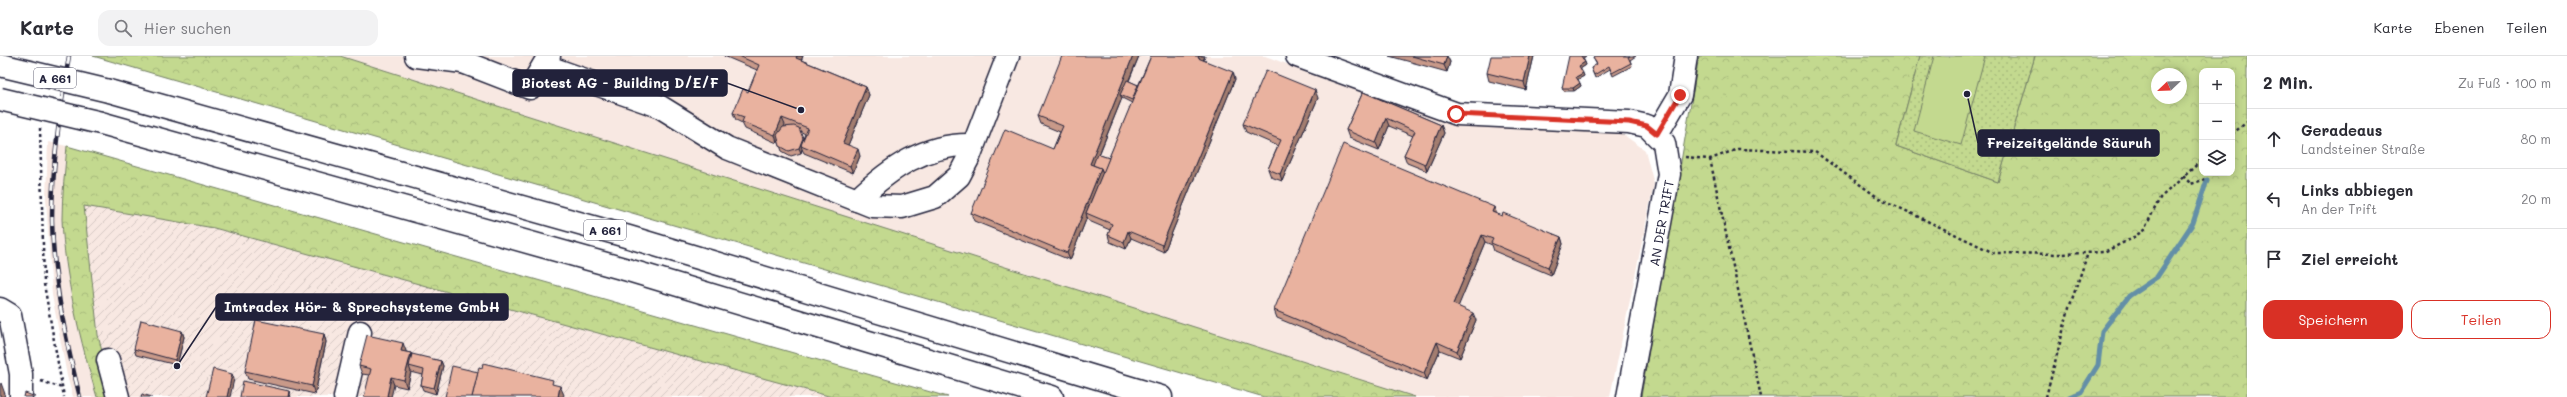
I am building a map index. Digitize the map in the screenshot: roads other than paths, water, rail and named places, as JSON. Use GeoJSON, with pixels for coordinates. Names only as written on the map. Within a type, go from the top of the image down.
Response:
{"type":"FeatureCollection","features":[{"type":"Feature","properties":{"kind":"main road"},"geometry":{"type":"LineString","coordinates":[[416,56],[464,59],[530,88],[547,61],[659,106],[727,148],[872,206],[902,207],[935,196],[959,176],[973,145],[1008,56]]}},
{"type":"Feature","properties":{"kind":"main road"},"geometry":{"type":"LineString","coordinates":[[1297,56],[1456,114],[1629,122],[1647,126],[1657,134],[1680,95],[1686,56]]}},
{"type":"Feature","properties":{"kind":"main road","name":"A 661"},"geometry":{"type":"LineString","coordinates":[[0,65],[109,91],[629,237],[1161,397]]}},
{"type":"Feature","properties":{"kind":"main road","name":"A 661"},"geometry":{"type":"LineString","coordinates":[[0,100],[101,123],[628,270],[1052,397]]}},
{"type":"Feature","properties":{"kind":"main road","name":"AN DER TRIFT"},"geometry":{"type":"LineString","coordinates":[[1628,397],[1669,174],[1664,143],[1657,134]]}},
{"type":"Feature","properties":{"kind":"main road"},"geometry":{"type":"LineString","coordinates":[[856,200],[870,187],[909,158],[952,144],[973,145]]}},
{"type":"Feature","properties":{"kind":"main road"},"geometry":{"type":"LineString","coordinates":[[0,309],[10,315],[21,374],[21,397]]}},
{"type":"Feature","properties":{"kind":"main road"},"geometry":{"type":"LineString","coordinates":[[344,397],[360,332]]}},
{"type":"Feature","properties":{"kind":"main road"},"geometry":{"type":"LineString","coordinates":[[108,360],[118,397]]}},
{"type":"Feature","properties":{"kind":"waterway"},"geometry":{"type":"LineString","coordinates":[[2069,397],[2081,392],[2098,365],[2102,331],[2129,296],[2157,277],[2193,223],[2207,180]]}},
{"type":"Feature","properties":{"kind":"railway"},"geometry":{"type":"LineString","coordinates":[[69,56],[57,138],[53,179],[52,220],[57,287],[69,353],[80,397]]}},
{"type":"Feature","properties":{"kind":"place","name":"Freizeitgelände Säuruh"},"geometry":{"type":"Point","coordinates":[1967,94]}},
{"type":"Feature","properties":{"kind":"place","name":"Biotest AG - Building D/E/F"},"geometry":{"type":"Point","coordinates":[801,110]}},
{"type":"Feature","properties":{"kind":"place","name":"Imtradex Hör- & Sprechsysteme GmbH"},"geometry":{"type":"Point","coordinates":[177,366]}}]}
